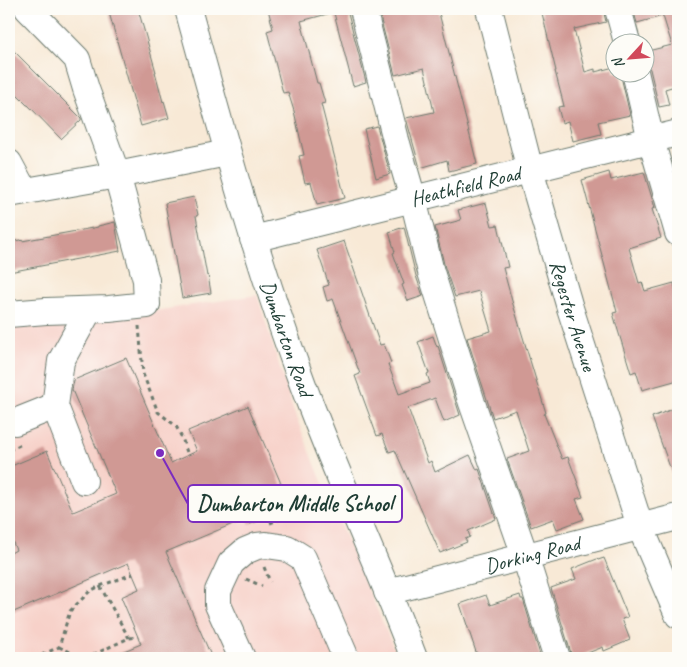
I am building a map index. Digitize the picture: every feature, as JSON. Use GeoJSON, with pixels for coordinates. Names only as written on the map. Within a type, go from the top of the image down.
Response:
{"type":"FeatureCollection","features":[{"type":"Feature","properties":{"kind":"street"},"geometry":{"type":"LineString","coordinates":[[9,314],[46,310],[89,310],[147,305],[146,280],[117,175],[77,59],[28,9]]}},
{"type":"Feature","properties":{"kind":"street","name":"Dumbarton Road"},"geometry":{"type":"LineString","coordinates":[[188,9],[227,153],[253,239],[303,385],[345,493],[414,658]]}},
{"type":"Feature","properties":{"kind":"street"},"geometry":{"type":"LineString","coordinates":[[363,9],[436,290],[557,658]]}},
{"type":"Feature","properties":{"kind":"street","name":"Regester Avenue"},"geometry":{"type":"LineString","coordinates":[[489,9],[530,170],[570,308],[640,526],[678,615]]}},
{"type":"Feature","properties":{"kind":"street"},"geometry":{"type":"LineString","coordinates":[[618,9],[624,32]]}},
{"type":"Feature","properties":{"kind":"street"},"geometry":{"type":"LineString","coordinates":[[636,82],[678,233]]}},
{"type":"Feature","properties":{"kind":"street","name":"Heathfield Road"},"geometry":{"type":"LineString","coordinates":[[253,239],[678,133]]}},
{"type":"Feature","properties":{"kind":"street"},"geometry":{"type":"LineString","coordinates":[[9,163],[16,193],[227,153]]}},
{"type":"Feature","properties":{"kind":"street"},"geometry":{"type":"LineString","coordinates":[[84,481],[55,406],[61,361],[89,310]]}},
{"type":"Feature","properties":{"kind":"street"},"geometry":{"type":"LineString","coordinates":[[15,422],[55,406]]}},
{"type":"Feature","properties":{"kind":"street","name":"Dorking Road"},"geometry":{"type":"LineString","coordinates":[[387,592],[678,517]]}},
{"type":"Feature","properties":{"kind":"street"},"geometry":{"type":"LineString","coordinates":[[242,658],[218,605],[218,590],[231,562],[245,551],[257,546],[266,546],[287,548],[303,558],[346,658]]}},
{"type":"Feature","properties":{"kind":"path"},"geometry":{"type":"LineString","coordinates":[[137,306],[143,374],[158,412],[176,426],[188,455]]}},
{"type":"Feature","properties":{"kind":"path"},"geometry":{"type":"LineString","coordinates":[[295,513],[321,502]]}},
{"type":"Feature","properties":{"kind":"path"},"geometry":{"type":"LineString","coordinates":[[59,647],[70,611],[90,591],[133,574]]}},
{"type":"Feature","properties":{"kind":"path"},"geometry":{"type":"LineString","coordinates":[[100,586],[129,638]]}},
{"type":"Feature","properties":{"kind":"path"},"geometry":{"type":"LineString","coordinates":[[35,658],[59,647],[85,658],[129,638],[138,637]]}},
{"type":"Feature","properties":{"kind":"shaded area"},"geometry":{"type":"Polygon","coordinates":[[[257,295],[294,412],[327,494],[398,658],[9,658],[9,322],[110,318],[257,295]]]}},
{"type":"Feature","properties":{"kind":"building"},"geometry":{"type":"Polygon","coordinates":[[[108,9],[138,9],[169,118],[141,126],[108,9]]]}},
{"type":"Feature","properties":{"kind":"building"},"geometry":{"type":"Polygon","coordinates":[[[268,9],[330,9],[331,13],[301,21],[317,83],[319,83],[325,103],[321,104],[345,198],[317,205],[311,182],[305,183],[299,156],[304,155],[294,111],[288,92],[283,93],[267,31],[273,29],[268,9]]]}},
{"type":"Feature","properties":{"kind":"building"},"geometry":{"type":"Polygon","coordinates":[[[333,9],[348,9],[366,82],[353,86],[333,9]]]}},
{"type":"Feature","properties":{"kind":"building"},"geometry":{"type":"Polygon","coordinates":[[[378,9],[438,9],[477,164],[449,171],[447,160],[420,168],[406,118],[434,112],[424,68],[395,75],[378,9]]]}},
{"type":"Feature","properties":{"kind":"building"},"geometry":{"type":"Polygon","coordinates":[[[541,9],[569,9],[570,13],[589,9],[603,9],[606,22],[574,29],[585,72],[595,69],[595,72],[604,70],[604,82],[622,82],[630,115],[598,122],[601,134],[573,141],[568,121],[562,123],[558,107],[564,106],[541,9]]]}},
{"type":"Feature","properties":{"kind":"building"},"geometry":{"type":"Polygon","coordinates":[[[633,9],[678,9],[678,85],[665,89],[669,105],[659,107],[653,82],[654,50],[672,45],[663,16],[637,23],[633,9]]]}},
{"type":"Feature","properties":{"kind":"building"},"geometry":{"type":"Polygon","coordinates":[[[9,46],[81,118],[61,139],[9,85],[9,46]]]}},
{"type":"Feature","properties":{"kind":"building"},"geometry":{"type":"Polygon","coordinates":[[[377,126],[390,174],[376,178],[364,129],[377,126]]]}},
{"type":"Feature","properties":{"kind":"building"},"geometry":{"type":"Polygon","coordinates":[[[609,172],[611,180],[644,172],[655,208],[652,209],[661,238],[629,248],[639,283],[642,282],[645,291],[674,283],[678,299],[678,380],[642,390],[636,371],[631,373],[613,313],[617,312],[582,180],[609,172]]]}},
{"type":"Feature","properties":{"kind":"building"},"geometry":{"type":"Polygon","coordinates":[[[194,197],[211,293],[182,298],[165,203],[194,197]]]}},
{"type":"Feature","properties":{"kind":"building"},"geometry":{"type":"Polygon","coordinates":[[[486,203],[492,226],[498,225],[508,267],[503,268],[546,413],[544,414],[562,459],[568,457],[583,497],[576,499],[584,519],[557,529],[553,519],[531,527],[507,459],[529,451],[516,410],[493,418],[467,338],[491,331],[479,291],[455,297],[445,268],[435,227],[461,220],[458,210],[486,203]]]}},
{"type":"Feature","properties":{"kind":"building"},"geometry":{"type":"Polygon","coordinates":[[[115,222],[120,251],[9,272],[9,242],[98,227],[115,222]]]}},
{"type":"Feature","properties":{"kind":"building"},"geometry":{"type":"Polygon","coordinates":[[[404,227],[423,296],[408,301],[393,253],[395,252],[389,232],[404,227]]]}},
{"type":"Feature","properties":{"kind":"building"},"geometry":{"type":"Polygon","coordinates":[[[344,241],[380,345],[384,344],[391,363],[388,364],[399,394],[430,383],[427,374],[429,373],[418,342],[433,336],[438,346],[460,415],[444,422],[435,398],[408,408],[428,463],[431,461],[435,472],[470,455],[477,470],[479,469],[496,519],[468,531],[470,537],[465,539],[467,542],[440,553],[395,450],[389,452],[382,434],[377,436],[355,376],[360,374],[333,299],[327,301],[323,287],[329,285],[317,250],[344,241]]]}},
{"type":"Feature","properties":{"kind":"building"},"geometry":{"type":"Polygon","coordinates":[[[126,358],[171,463],[197,451],[188,431],[248,406],[291,507],[250,524],[247,518],[166,552],[212,658],[107,658],[141,644],[121,597],[139,589],[128,563],[9,614],[9,554],[16,550],[9,533],[9,467],[47,451],[73,512],[116,494],[72,390],[74,380],[126,358]]]}},
{"type":"Feature","properties":{"kind":"building"},"geometry":{"type":"Polygon","coordinates":[[[678,407],[678,484],[676,484],[652,417],[678,407]]]}},
{"type":"Feature","properties":{"kind":"building"},"geometry":{"type":"Polygon","coordinates":[[[604,558],[628,617],[622,619],[630,640],[604,651],[603,647],[572,658],[551,588],[576,579],[572,569],[604,558]]]}},
{"type":"Feature","properties":{"kind":"building"},"geometry":{"type":"Polygon","coordinates":[[[486,595],[490,605],[520,595],[521,599],[523,599],[541,658],[478,658],[460,604],[486,595]]]}},
{"type":"Feature","properties":{"kind":"place","name":"Dumbarton Middle School"},"geometry":{"type":"Point","coordinates":[160,453]}}]}
